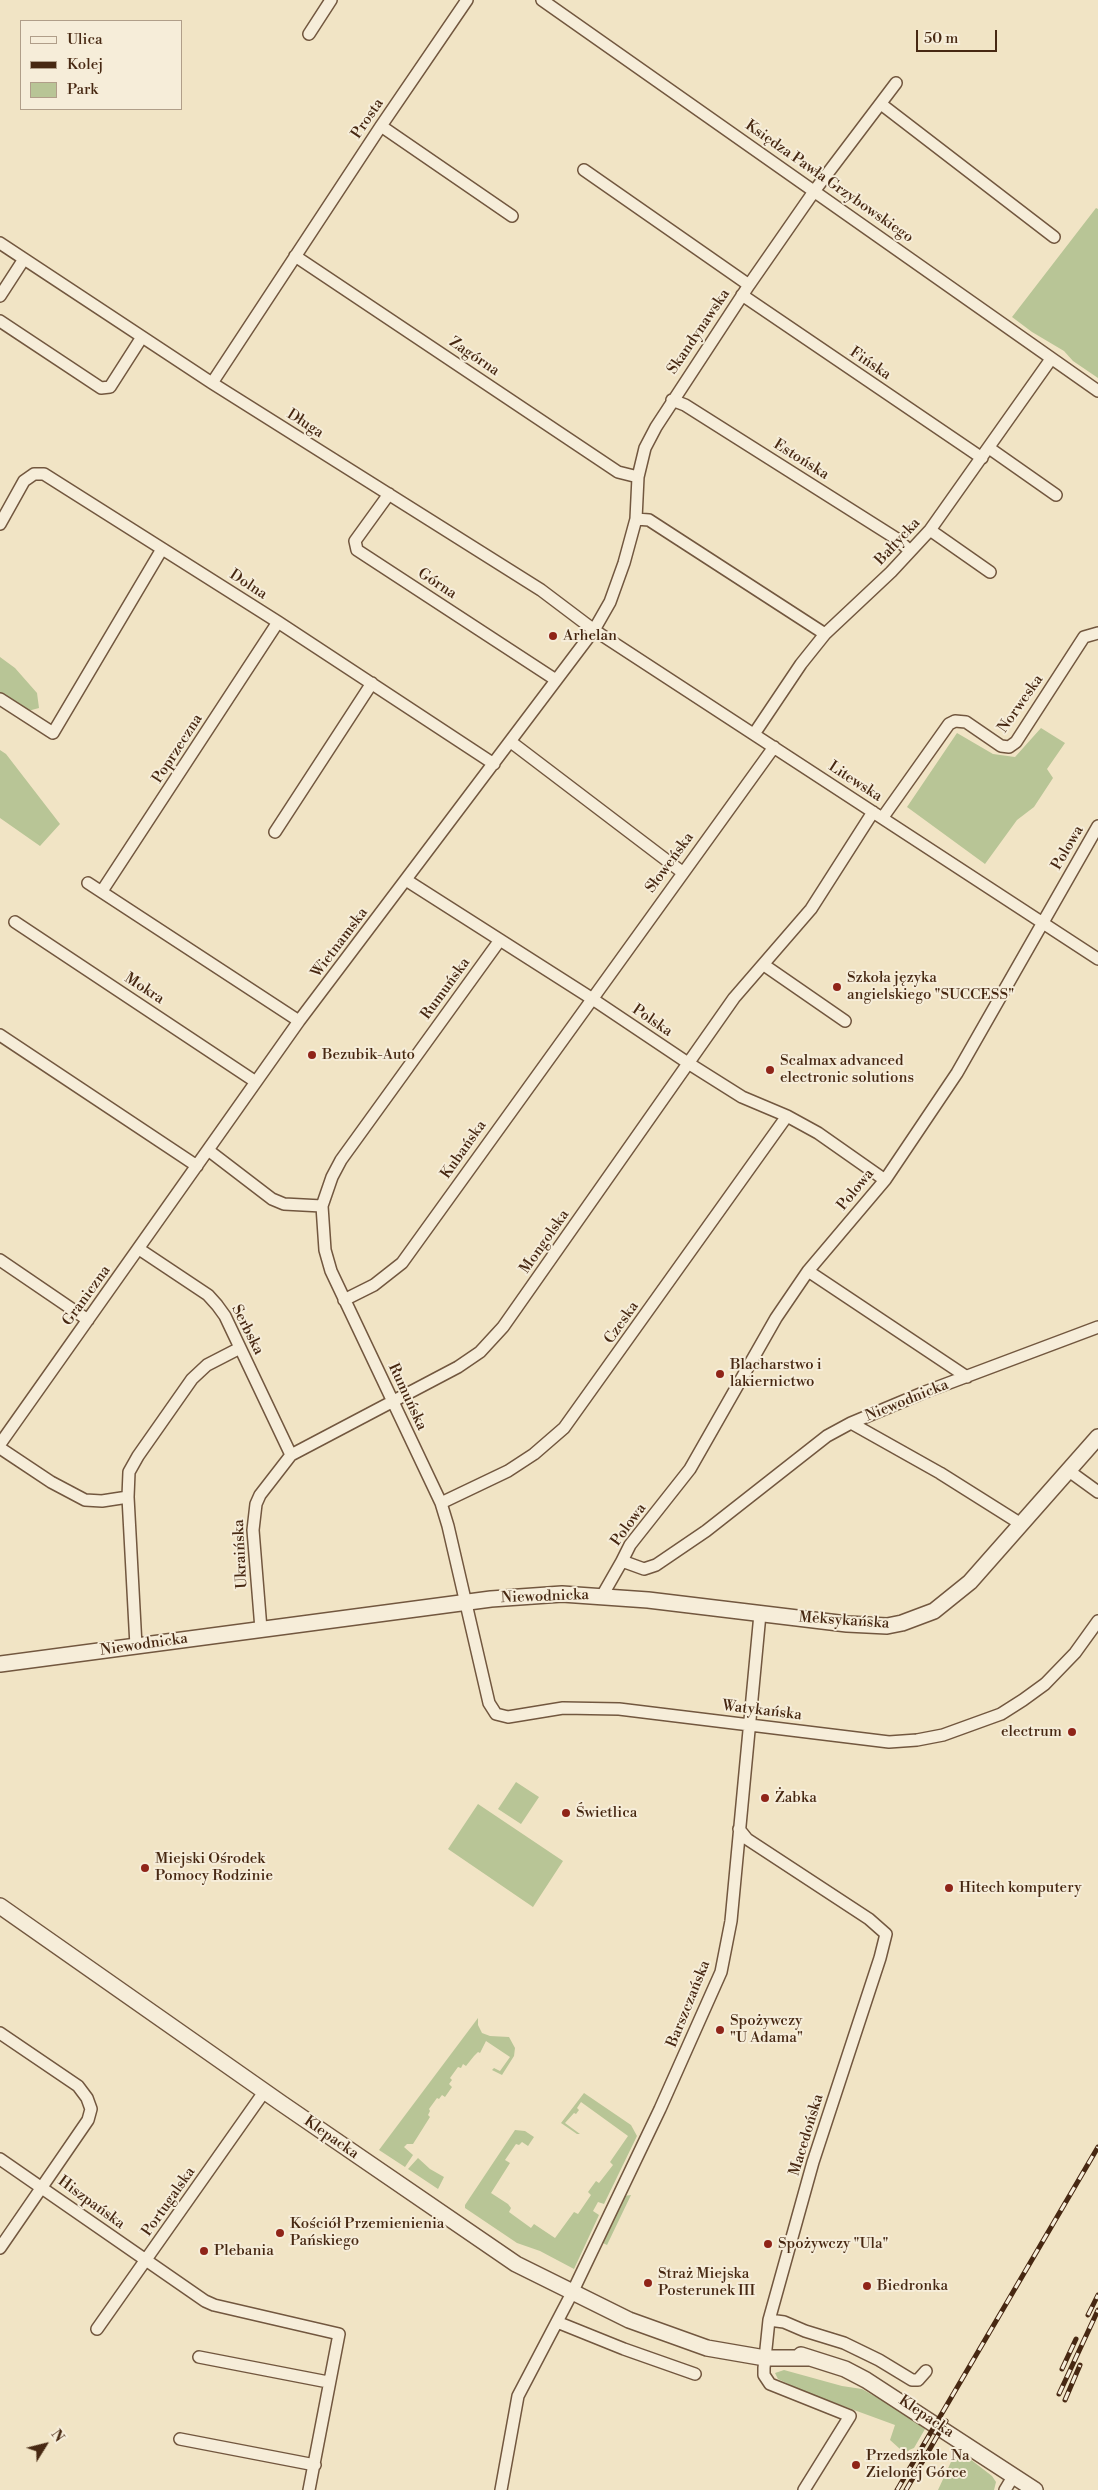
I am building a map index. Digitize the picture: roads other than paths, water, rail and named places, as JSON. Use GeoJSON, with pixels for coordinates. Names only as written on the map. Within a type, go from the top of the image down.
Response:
{"type":"FeatureCollection","features":[{"type":"Feature","properties":{"kind":"street"},"geometry":{"type":"LineString","coordinates":[[309,34],[331,0]]}},
{"type":"Feature","properties":{"kind":"street","name":"Prosta"},"geometry":{"type":"LineString","coordinates":[[212,383],[381,126],[467,0]]}},
{"type":"Feature","properties":{"kind":"street","name":"Księdza Pawła Grzybowskiego"},"geometry":{"type":"LineString","coordinates":[[542,0],[815,190],[1098,391]]}},
{"type":"Feature","properties":{"kind":"street","name":"Skandynawska"},"geometry":{"type":"LineString","coordinates":[[594,630],[610,602],[624,563],[636,519],[638,477],[645,448],[672,400],[742,295],[815,190],[896,83]]}},
{"type":"Feature","properties":{"kind":"street"},"geometry":{"type":"LineString","coordinates":[[881,104],[1054,237]]}},
{"type":"Feature","properties":{"kind":"street"},"geometry":{"type":"LineString","coordinates":[[381,126],[512,216]]}},
{"type":"Feature","properties":{"kind":"street"},"geometry":{"type":"LineString","coordinates":[[584,170],[749,285]]}},
{"type":"Feature","properties":{"kind":"street","name":"Długa"},"geometry":{"type":"LineString","coordinates":[[0,243],[212,383],[540,590],[594,630]]}},
{"type":"Feature","properties":{"kind":"street","name":"Zagórna"},"geometry":{"type":"LineString","coordinates":[[295,256],[618,472],[638,477]]}},
{"type":"Feature","properties":{"kind":"street"},"geometry":{"type":"LineString","coordinates":[[0,296],[24,259]]}},
{"type":"Feature","properties":{"kind":"street","name":"Fińska"},"geometry":{"type":"LineString","coordinates":[[742,295],[985,453],[1056,495]]}},
{"type":"Feature","properties":{"kind":"street"},"geometry":{"type":"LineString","coordinates":[[0,321],[101,388],[110,387],[142,337]]}},
{"type":"Feature","properties":{"kind":"street","name":"Bałtycka"},"geometry":{"type":"LineString","coordinates":[[754,734],[801,664],[825,634],[930,530],[1051,359]]}},
{"type":"Feature","properties":{"kind":"street","name":"Estońska"},"geometry":{"type":"LineString","coordinates":[[672,400],[686,405],[897,539],[910,551]]}},
{"type":"Feature","properties":{"kind":"street","name":"Dolna"},"geometry":{"type":"LineString","coordinates":[[0,524],[24,481],[34,474],[44,474],[278,622],[494,764]]}},
{"type":"Feature","properties":{"kind":"street","name":"Górna"},"geometry":{"type":"LineString","coordinates":[[389,494],[355,541],[357,550],[556,680]]}},
{"type":"Feature","properties":{"kind":"street"},"geometry":{"type":"LineString","coordinates":[[636,519],[649,520],[825,634]]}},
{"type":"Feature","properties":{"kind":"street"},"geometry":{"type":"LineString","coordinates":[[930,530],[990,572]]}},
{"type":"Feature","properties":{"kind":"street"},"geometry":{"type":"LineString","coordinates":[[0,699],[53,733],[162,549]]}},
{"type":"Feature","properties":{"kind":"street","name":"Poprzeczna"},"geometry":{"type":"LineString","coordinates":[[102,892],[278,622]]}},
{"type":"Feature","properties":{"kind":"street","name":"Wietnamska"},"geometry":{"type":"LineString","coordinates":[[197,1166],[299,1021],[594,630]]}},
{"type":"Feature","properties":{"kind":"street","name":"Litewska"},"geometry":{"type":"LineString","coordinates":[[594,630],[1043,921],[1098,959]]}},
{"type":"Feature","properties":{"kind":"street","name":"Norweska"},"geometry":{"type":"LineString","coordinates":[[764,965],[811,909],[878,814],[949,724],[956,721],[966,722],[1001,746],[1009,747],[1016,742],[1084,637],[1098,633]]}},
{"type":"Feature","properties":{"kind":"street"},"geometry":{"type":"LineString","coordinates":[[275,832],[372,683]]}},
{"type":"Feature","properties":{"kind":"street"},"geometry":{"type":"LineString","coordinates":[[511,742],[682,872]]}},
{"type":"Feature","properties":{"kind":"street","name":"Słoweńska"},"geometry":{"type":"LineString","coordinates":[[591,998],[774,746]]}},
{"type":"Feature","properties":{"kind":"street","name":"Polowa"},"geometry":{"type":"LineString","coordinates":[[622,1561],[630,1545],[690,1469],[776,1318],[808,1271],[885,1180],[958,1073],[1098,826]]}},
{"type":"Feature","properties":{"kind":"street","name":"Polska"},"geometry":{"type":"LineString","coordinates":[[406,880],[591,998],[688,1063],[742,1096],[787,1116],[818,1133],[885,1180]]}},
{"type":"Feature","properties":{"kind":"street"},"geometry":{"type":"LineString","coordinates":[[88,882],[299,1021]]}},
{"type":"Feature","properties":{"kind":"street","name":"Mokra"},"geometry":{"type":"LineString","coordinates":[[15,922],[256,1082]]}},
{"type":"Feature","properties":{"kind":"street","name":"Rumuńska"},"geometry":{"type":"LineString","coordinates":[[465,1603],[448,1526],[441,1504],[331,1271],[325,1250],[322,1206],[332,1177],[341,1160],[500,940]]}},
{"type":"Feature","properties":{"kind":"street"},"geometry":{"type":"LineString","coordinates":[[764,965],[845,1020]]}},
{"type":"Feature","properties":{"kind":"street","name":"Mongolska"},"geometry":{"type":"LineString","coordinates":[[392,1400],[458,1367],[480,1352],[503,1328],[734,998],[764,965]]}},
{"type":"Feature","properties":{"kind":"street","name":"Kubańska"},"geometry":{"type":"LineString","coordinates":[[344,1300],[374,1285],[402,1263],[591,998]]}},
{"type":"Feature","properties":{"kind":"street"},"geometry":{"type":"LineString","coordinates":[[0,1035],[197,1166]]}},
{"type":"Feature","properties":{"kind":"street","name":"Czeska"},"geometry":{"type":"LineString","coordinates":[[441,1504],[508,1470],[534,1454],[564,1428],[787,1116]]}},
{"type":"Feature","properties":{"kind":"street"},"geometry":{"type":"LineString","coordinates":[[208,1150],[272,1199],[284,1204],[322,1206]]}},
{"type":"Feature","properties":{"kind":"street","name":"Graniczna"},"geometry":{"type":"LineString","coordinates":[[0,1444],[197,1166]]}},
{"type":"Feature","properties":{"kind":"street","name":"Serbska"},"geometry":{"type":"LineString","coordinates":[[139,1249],[208,1295],[225,1316],[291,1455]]}},
{"type":"Feature","properties":{"kind":"street"},"geometry":{"type":"LineString","coordinates":[[1,1262],[88,1320]]}},
{"type":"Feature","properties":{"kind":"street"},"geometry":{"type":"LineString","coordinates":[[808,1271],[967,1377]]}},
{"type":"Feature","properties":{"kind":"street","name":"Niewodnicka"},"geometry":{"type":"LineString","coordinates":[[0,1664],[465,1603],[545,1594],[602,1596],[622,1561],[644,1569],[656,1565],[706,1531],[827,1436],[851,1423],[925,1392],[1053,1346],[1084,1331],[1098,1327]]}},
{"type":"Feature","properties":{"kind":"street"},"geometry":{"type":"LineString","coordinates":[[136,1646],[128,1497],[130,1472],[138,1456],[192,1379],[207,1365],[240,1348]]}},
{"type":"Feature","properties":{"kind":"street","name":"Ukraińska"},"geometry":{"type":"LineString","coordinates":[[261,1629],[253,1516],[260,1495],[291,1455],[392,1400]]}},
{"type":"Feature","properties":{"kind":"street"},"geometry":{"type":"LineString","coordinates":[[851,1423],[940,1472],[1021,1524]]}},
{"type":"Feature","properties":{"kind":"street","name":"Meksykańska"},"geometry":{"type":"LineString","coordinates":[[602,1596],[871,1626],[886,1626],[918,1618],[934,1610],[958,1592],[1070,1471],[1098,1437]]}},
{"type":"Feature","properties":{"kind":"street"},"geometry":{"type":"LineString","coordinates":[[0,1448],[51,1482],[85,1500],[102,1501],[128,1497]]}},
{"type":"Feature","properties":{"kind":"street"},"geometry":{"type":"LineString","coordinates":[[1070,1471],[1098,1492]]}},
{"type":"Feature","properties":{"kind":"street","name":"Watykańska"},"geometry":{"type":"LineString","coordinates":[[465,1603],[489,1703],[496,1714],[508,1717],[547,1710],[587,1707],[748,1724],[889,1742],[943,1735],[1001,1714],[1045,1684],[1075,1653],[1098,1621]]}},
{"type":"Feature","properties":{"kind":"street","name":"Barszczańska"},"geometry":{"type":"LineString","coordinates":[[501,2490],[518,2396],[572,2293],[660,2109],[721,1972],[731,1920],[748,1724],[760,1614]]}},
{"type":"Feature","properties":{"kind":"street","name":"Macedońska"},"geometry":{"type":"LineString","coordinates":[[739,1828],[747,1838],[869,1918],[886,1934],[880,1958],[813,2162],[769,2320],[764,2375],[770,2384],[850,2416],[804,2490]]}},
{"type":"Feature","properties":{"kind":"street","name":"Klepacka"},"geometry":{"type":"LineString","coordinates":[[0,1906],[264,2092],[516,2264],[629,2320],[707,2348],[766,2353],[790,2351],[845,2369],[866,2380],[1035,2490]]}},
{"type":"Feature","properties":{"kind":"street"},"geometry":{"type":"LineString","coordinates":[[0,2033],[78,2086],[87,2098],[90,2109],[88,2120],[0,2248]]}},
{"type":"Feature","properties":{"kind":"street","name":"Portugalska"},"geometry":{"type":"LineString","coordinates":[[98,2329],[264,2092]]}},
{"type":"Feature","properties":{"kind":"street","name":"Hiszpańska"},"geometry":{"type":"LineString","coordinates":[[0,2159],[146,2261],[214,2305],[339,2334],[328,2382]]}},
{"type":"Feature","properties":{"kind":"street"},"geometry":{"type":"LineString","coordinates":[[769,2320],[784,2322],[805,2331],[844,2343],[879,2360],[912,2380],[918,2380],[926,2371]]}},
{"type":"Feature","properties":{"kind":"street"},"geometry":{"type":"LineString","coordinates":[[557,2322],[624,2349],[695,2374]]}},
{"type":"Feature","properties":{"kind":"street"},"geometry":{"type":"LineString","coordinates":[[199,2357],[328,2382],[315,2466],[309,2490]]}},
{"type":"Feature","properties":{"kind":"street"},"geometry":{"type":"LineString","coordinates":[[180,2439],[315,2466]]}},
{"type":"Feature","properties":{"kind":"street"},"geometry":{"type":"LineString","coordinates":[[1005,2490],[1014,2476]]}},
{"type":"Feature","properties":{"kind":"railway"},"geometry":{"type":"LineString","coordinates":[[897,2490],[1098,2147]]}},
{"type":"Feature","properties":{"kind":"railway"},"geometry":{"type":"LineString","coordinates":[[1088,2315],[1098,2295]]}},
{"type":"Feature","properties":{"kind":"railway"},"geometry":{"type":"LineString","coordinates":[[1059,2394],[1098,2310]]}},
{"type":"Feature","properties":{"kind":"railway"},"geometry":{"type":"LineString","coordinates":[[1062,2369],[1076,2339]]}},
{"type":"Feature","properties":{"kind":"railway"},"geometry":{"type":"LineString","coordinates":[[1065,2400],[1080,2365]]}},
{"type":"Feature","properties":{"kind":"railway"},"geometry":{"type":"LineString","coordinates":[[906,2490],[946,2421]]}},
{"type":"Feature","properties":{"kind":"place","name":"Arhelan"},"geometry":{"type":"Point","coordinates":[553,636]}},
{"type":"Feature","properties":{"kind":"place","name":"Szkoła języka angielskiego \"SUCCESS\""},"geometry":{"type":"Point","coordinates":[837,987]}},
{"type":"Feature","properties":{"kind":"place","name":"Bezubik-Auto"},"geometry":{"type":"Point","coordinates":[312,1055]}},
{"type":"Feature","properties":{"kind":"place","name":"Scalmax advanced electronic solutions"},"geometry":{"type":"Point","coordinates":[770,1070]}},
{"type":"Feature","properties":{"kind":"place","name":"Blacharstwo i lakiernictwo"},"geometry":{"type":"Point","coordinates":[720,1374]}},
{"type":"Feature","properties":{"kind":"place","name":"electrum"},"geometry":{"type":"Point","coordinates":[1072,1732]}},
{"type":"Feature","properties":{"kind":"place","name":"Żabka"},"geometry":{"type":"Point","coordinates":[765,1798]}},
{"type":"Feature","properties":{"kind":"place","name":"Świetlica"},"geometry":{"type":"Point","coordinates":[566,1813]}},
{"type":"Feature","properties":{"kind":"place","name":"Miejski Ośrodek Pomocy Rodzinie"},"geometry":{"type":"Point","coordinates":[145,1868]}},
{"type":"Feature","properties":{"kind":"place","name":"Hitech komputery"},"geometry":{"type":"Point","coordinates":[949,1888]}},
{"type":"Feature","properties":{"kind":"place","name":"Spożywczy \"U Adama\""},"geometry":{"type":"Point","coordinates":[720,2030]}},
{"type":"Feature","properties":{"kind":"place","name":"Kościół Przemienienia Pańskiego"},"geometry":{"type":"Point","coordinates":[280,2233]}},
{"type":"Feature","properties":{"kind":"place","name":"Spożywczy \"Ula\""},"geometry":{"type":"Point","coordinates":[768,2244]}},
{"type":"Feature","properties":{"kind":"place","name":"Plebania"},"geometry":{"type":"Point","coordinates":[204,2251]}},
{"type":"Feature","properties":{"kind":"place","name":"Straż Miejska Posterunek III"},"geometry":{"type":"Point","coordinates":[648,2283]}},
{"type":"Feature","properties":{"kind":"place","name":"Biedronka"},"geometry":{"type":"Point","coordinates":[867,2286]}},
{"type":"Feature","properties":{"kind":"place","name":"Przedszkole Na Zielonej Górce"},"geometry":{"type":"Point","coordinates":[856,2465]}}]}
